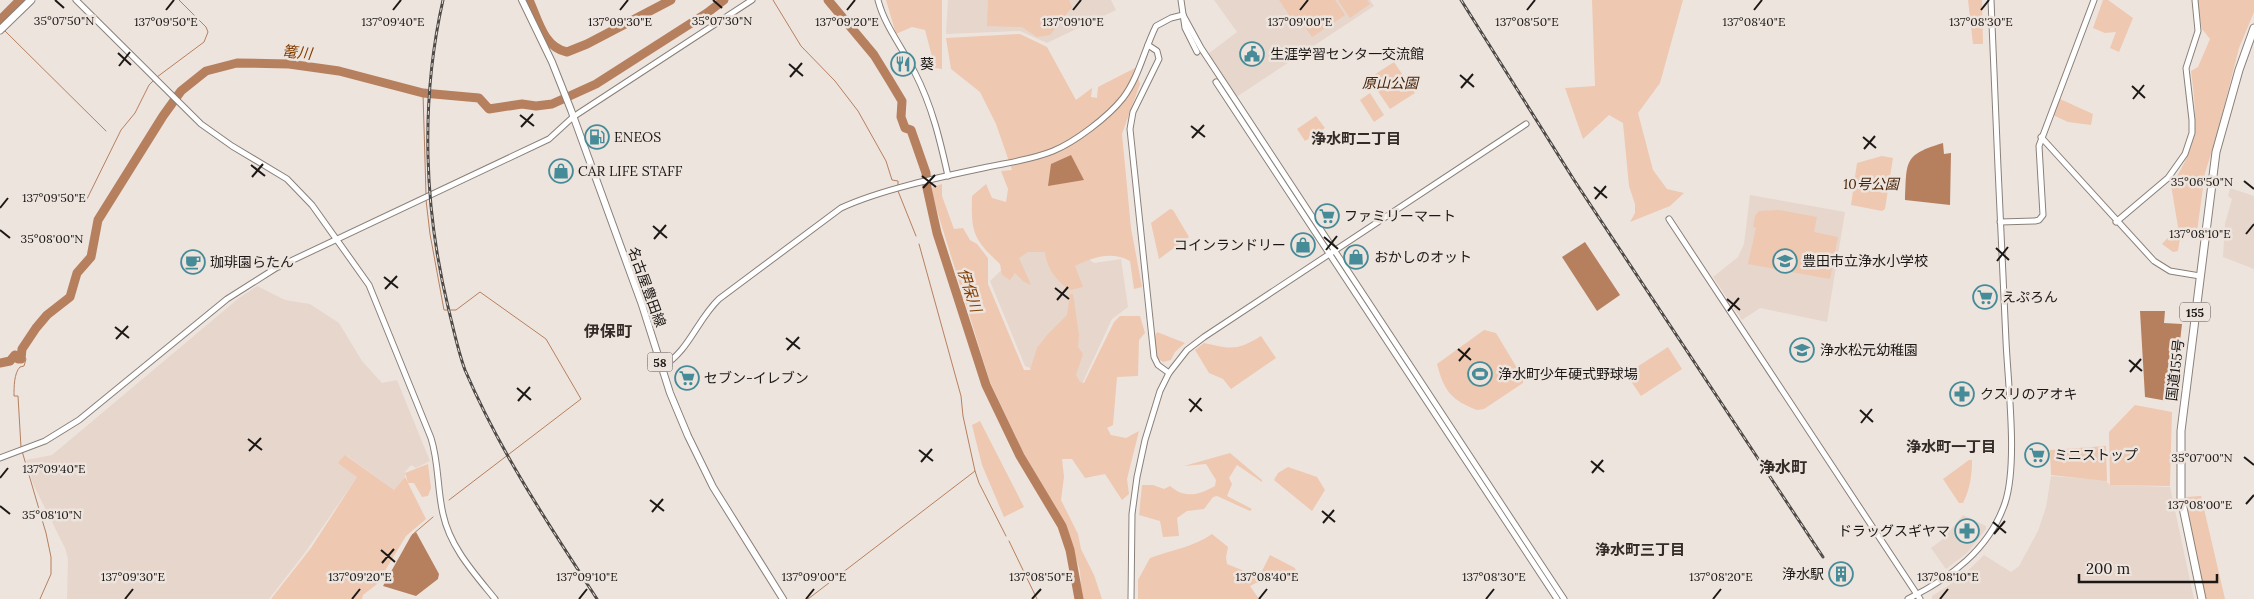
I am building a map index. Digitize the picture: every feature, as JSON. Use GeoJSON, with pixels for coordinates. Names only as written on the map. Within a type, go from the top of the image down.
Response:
{"type":"FeatureCollection","features":[{"type":"Feature","properties":{"kind":"highway"},"geometry":{"type":"LineString","coordinates":[[2,28],[31,0]]}},
{"type":"Feature","properties":{"kind":"highway","name":"国道155号"},"geometry":{"type":"LineString","coordinates":[[2202,599],[2185,522],[2179,460],[2216,152],[2239,70],[2254,28]]}},
{"type":"Feature","properties":{"kind":"main road","name":"名古屋豊田線"},"geometry":{"type":"LineString","coordinates":[[522,0],[552,62],[573,117],[686,432],[713,487],[783,599]]}},
{"type":"Feature","properties":{"kind":"street"},"geometry":{"type":"LineString","coordinates":[[76,0],[201,124],[232,146],[287,179],[312,205],[369,285],[436,455],[442,513],[449,533],[462,556],[494,599]]}},
{"type":"Feature","properties":{"kind":"street"},"geometry":{"type":"LineString","coordinates":[[0,458],[45,442],[79,420],[244,287],[336,239],[549,139],[573,117],[752,0]]}},
{"type":"Feature","properties":{"kind":"street"},"geometry":{"type":"LineString","coordinates":[[878,0],[888,28],[915,72],[928,100],[939,134],[948,176]]}},
{"type":"Feature","properties":{"kind":"street"},"geometry":{"type":"LineString","coordinates":[[1182,0],[1185,28],[1197,52]]}},
{"type":"Feature","properties":{"kind":"street"},"geometry":{"type":"LineString","coordinates":[[1908,599],[1917,598],[1962,565],[1981,547],[2000,515],[2009,490],[2010,419],[1991,0]]}},
{"type":"Feature","properties":{"kind":"street"},"geometry":{"type":"LineString","coordinates":[[2000,222],[2039,220],[2044,215],[2039,146],[2094,0]]}},
{"type":"Feature","properties":{"kind":"street"},"geometry":{"type":"LineString","coordinates":[[2116,222],[2168,178],[2185,154],[2190,140],[2192,120],[2186,68],[2198,31],[2196,0]]}},
{"type":"Feature","properties":{"kind":"street"},"geometry":{"type":"LineString","coordinates":[[662,367],[673,360],[682,350],[707,313],[720,299],[841,208],[863,199],[948,176],[1038,156],[1067,144],[1104,116],[1123,98],[1138,71],[1156,26],[1171,18],[1183,15]]}},
{"type":"Feature","properties":{"kind":"street"},"geometry":{"type":"LineString","coordinates":[[1183,15],[1212,65],[1564,599]]}},
{"type":"Feature","properties":{"kind":"street"},"geometry":{"type":"LineString","coordinates":[[1148,45],[1157,51],[1159,59],[1134,112],[1130,139],[1140,205],[1154,357],[1158,365],[1169,373]]}},
{"type":"Feature","properties":{"kind":"street"},"geometry":{"type":"LineString","coordinates":[[1216,82],[1557,599]]}},
{"type":"Feature","properties":{"kind":"street"},"geometry":{"type":"LineString","coordinates":[[1131,599],[1132,514],[1137,477],[1154,411],[1169,373],[1186,350],[1526,124]]}},
{"type":"Feature","properties":{"kind":"street"},"geometry":{"type":"LineString","coordinates":[[2042,137],[2146,254],[2161,266],[2179,273],[2200,276]]}},
{"type":"Feature","properties":{"kind":"street"},"geometry":{"type":"LineString","coordinates":[[1669,219],[1917,598]]}},
{"type":"Feature","properties":{"kind":"shaded area"},"geometry":{"type":"Polygon","coordinates":[[[948,0],[1111,0],[1116,10],[1047,43],[1020,31],[946,34],[948,0]]]}},
{"type":"Feature","properties":{"kind":"shaded area"},"geometry":{"type":"Polygon","coordinates":[[[1214,0],[1370,0],[1374,6],[1238,96],[1235,95],[1208,54],[1237,32],[1214,0]]]}},
{"type":"Feature","properties":{"kind":"shaded area"},"geometry":{"type":"Polygon","coordinates":[[[1943,143],[1944,154],[1951,153],[1950,205],[1905,200],[1907,168],[1910,161],[1920,151],[1943,143]]]}},
{"type":"Feature","properties":{"kind":"shaded area"},"geometry":{"type":"Polygon","coordinates":[[[1071,155],[1084,180],[1048,186],[1051,164],[1071,155]]]}},
{"type":"Feature","properties":{"kind":"shaded area"},"geometry":{"type":"Polygon","coordinates":[[[2230,188],[2254,196],[2254,269],[2223,257],[2225,224],[2232,199],[2228,196],[2230,188]]]}},
{"type":"Feature","properties":{"kind":"shaded area","name":"豊田市立浄水小学校"},"geometry":{"type":"Polygon","coordinates":[[[1750,195],[1845,212],[1827,322],[1760,308],[1742,320],[1713,277],[1738,257],[1744,244],[1750,195]]]}},
{"type":"Feature","properties":{"kind":"shaded area"},"geometry":{"type":"Polygon","coordinates":[[[1062,238],[1094,263],[1121,259],[1128,307],[1112,319],[1080,388],[1025,366],[990,281],[1018,254],[1062,238]]]}},
{"type":"Feature","properties":{"kind":"shaded area"},"geometry":{"type":"Polygon","coordinates":[[[1585,242],[1620,295],[1597,311],[1562,257],[1585,242]]]}},
{"type":"Feature","properties":{"kind":"shaded area"},"geometry":{"type":"Polygon","coordinates":[[[257,286],[285,300],[310,304],[339,323],[362,361],[382,383],[397,380],[430,461],[416,468],[411,465],[405,472],[405,477],[394,490],[346,455],[357,477],[304,554],[269,599],[67,599],[68,559],[65,548],[33,484],[26,460],[52,455],[239,298],[257,286]]]}},
{"type":"Feature","properties":{"kind":"shaded area"},"geometry":{"type":"Polygon","coordinates":[[[2140,311],[2165,311],[2164,323],[2182,324],[2173,402],[2145,397],[2140,311]]]}},
{"type":"Feature","properties":{"kind":"shaded area"},"geometry":{"type":"Polygon","coordinates":[[[2051,476],[2105,480],[2110,485],[2170,487],[2194,599],[1932,599],[1932,596],[1960,578],[1984,555],[2011,572],[2019,566],[2038,531],[2046,507],[2051,476]]]}},
{"type":"Feature","properties":{"kind":"shaded area"},"geometry":{"type":"Polygon","coordinates":[[[1963,515],[1986,526],[1986,529],[1967,553],[1946,569],[1931,548],[1943,539],[1963,515]]]}},
{"type":"Feature","properties":{"kind":"shaded area"},"geometry":{"type":"Polygon","coordinates":[[[416,532],[439,574],[438,579],[416,596],[383,586],[411,536],[416,532]]]}},
{"type":"Feature","properties":{"kind":"green space"},"geometry":{"type":"Polygon","coordinates":[[[886,0],[942,0],[942,69],[935,68],[925,30],[912,27],[896,34],[886,0]]]}},
{"type":"Feature","properties":{"kind":"green space"},"geometry":{"type":"Polygon","coordinates":[[[988,0],[1069,0],[1072,7],[1050,35],[1037,37],[1022,27],[987,26],[988,0]]]}},
{"type":"Feature","properties":{"kind":"green space"},"geometry":{"type":"Polygon","coordinates":[[[1279,0],[1335,0],[1345,15],[1312,37],[1301,21],[1292,19],[1279,0]]]}},
{"type":"Feature","properties":{"kind":"green space"},"geometry":{"type":"Polygon","coordinates":[[[1338,0],[1367,0],[1370,4],[1350,18],[1338,0]]]}},
{"type":"Feature","properties":{"kind":"green space"},"geometry":{"type":"Polygon","coordinates":[[[1592,0],[1683,0],[1660,83],[1638,113],[1653,170],[1667,189],[1684,193],[1670,206],[1630,222],[1635,213],[1635,204],[1629,186],[1623,123],[1609,115],[1583,139],[1565,88],[1595,86],[1592,0]]]}},
{"type":"Feature","properties":{"kind":"green space"},"geometry":{"type":"Polygon","coordinates":[[[1968,0],[1982,0],[1983,44],[1973,44],[1968,0]]]}},
{"type":"Feature","properties":{"kind":"green space"},"geometry":{"type":"Polygon","coordinates":[[[2103,0],[2108,0],[2133,18],[2119,52],[2110,48],[2116,32],[2105,33],[2093,28],[2103,0]]]}},
{"type":"Feature","properties":{"kind":"green space"},"geometry":{"type":"Polygon","coordinates":[[[2197,0],[2254,0],[2254,12],[2239,48],[2205,173],[2196,239],[2186,235],[2180,238],[2178,251],[2173,252],[2162,244],[2178,227],[2171,185],[2192,144],[2195,117],[2191,71],[2198,67],[2210,39],[2202,29],[2197,0]]]}},
{"type":"Feature","properties":{"kind":"green space"},"geometry":{"type":"Polygon","coordinates":[[[1020,34],[1047,47],[1076,100],[1092,88],[1091,97],[1097,98],[1098,87],[1135,68],[1140,84],[1122,134],[1131,228],[1142,287],[1134,289],[1130,261],[1116,256],[1102,256],[1075,266],[1083,287],[1070,290],[1053,274],[1045,252],[1028,252],[1019,258],[1031,285],[1024,282],[1015,273],[1010,280],[1002,275],[1000,264],[979,241],[973,227],[972,196],[986,184],[992,198],[1006,202],[1008,189],[1001,171],[1012,170],[996,124],[980,92],[951,69],[946,38],[1020,34]]]}},
{"type":"Feature","properties":{"kind":"green space","name":"原山公園"},"geometry":{"type":"Polygon","coordinates":[[[1394,62],[1415,93],[1390,109],[1371,81],[1371,77],[1394,62]]]}},
{"type":"Feature","properties":{"kind":"green space"},"geometry":{"type":"Polygon","coordinates":[[[1370,93],[1384,115],[1374,122],[1360,100],[1370,93]]]}},
{"type":"Feature","properties":{"kind":"green space"},"geometry":{"type":"Polygon","coordinates":[[[2060,99],[2093,114],[2091,125],[2068,122],[2053,115],[2060,99]]]}},
{"type":"Feature","properties":{"kind":"green space"},"geometry":{"type":"Polygon","coordinates":[[[1316,116],[1325,128],[1305,141],[1297,129],[1316,116]]]}},
{"type":"Feature","properties":{"kind":"green space","name":"10号公園"},"geometry":{"type":"Polygon","coordinates":[[[1882,156],[1893,158],[1885,209],[1882,211],[1851,205],[1857,163],[1882,156]]]}},
{"type":"Feature","properties":{"kind":"green space"},"geometry":{"type":"Polygon","coordinates":[[[942,184],[942,196],[954,229],[963,228],[970,240],[977,244],[988,258],[988,284],[1024,370],[1030,370],[1037,348],[1067,315],[1070,294],[1073,294],[1079,335],[1078,347],[1083,354],[1076,375],[1080,382],[1084,383],[1114,322],[1120,316],[1140,316],[1145,333],[1139,340],[1138,376],[1117,377],[1113,425],[1107,428],[1111,435],[1126,438],[1139,431],[1127,479],[1129,494],[1122,500],[1105,474],[1085,478],[1072,459],[1062,459],[1064,477],[1061,500],[1078,534],[1081,549],[1094,575],[1102,599],[1082,599],[1080,571],[1067,530],[1029,465],[990,382],[930,188],[942,184]]]}},
{"type":"Feature","properties":{"kind":"green space"},"geometry":{"type":"Polygon","coordinates":[[[1170,209],[1173,210],[1189,237],[1159,259],[1151,223],[1170,209]]]}},
{"type":"Feature","properties":{"kind":"green space"},"geometry":{"type":"Polygon","coordinates":[[[1779,210],[1817,217],[1814,232],[1838,237],[1830,279],[1748,264],[1756,228],[1753,227],[1755,216],[1759,211],[1779,210]]]}},
{"type":"Feature","properties":{"kind":"green space","name":"浄水町少年硬式野球場"},"geometry":{"type":"Polygon","coordinates":[[[1484,330],[1496,333],[1523,378],[1523,383],[1484,409],[1477,410],[1461,402],[1450,393],[1446,388],[1437,364],[1484,330]]]}},
{"type":"Feature","properties":{"kind":"green space"},"geometry":{"type":"Polygon","coordinates":[[[1157,332],[1185,343],[1175,352],[1171,360],[1163,362],[1157,358],[1154,338],[1157,332]]]}},
{"type":"Feature","properties":{"kind":"green space"},"geometry":{"type":"Polygon","coordinates":[[[1261,336],[1276,358],[1231,389],[1223,379],[1209,373],[1195,350],[1204,343],[1221,347],[1240,346],[1261,336]]]}},
{"type":"Feature","properties":{"kind":"green space"},"geometry":{"type":"Polygon","coordinates":[[[1668,347],[1682,369],[1641,396],[1626,374],[1668,347]]]}},
{"type":"Feature","properties":{"kind":"green space"},"geometry":{"type":"Polygon","coordinates":[[[2135,405],[2172,412],[2170,486],[2110,485],[2109,432],[2135,405]]]}},
{"type":"Feature","properties":{"kind":"green space"},"geometry":{"type":"Polygon","coordinates":[[[980,421],[1024,507],[1004,517],[982,465],[972,425],[980,421]]]}},
{"type":"Feature","properties":{"kind":"green space"},"geometry":{"type":"Polygon","coordinates":[[[2106,446],[2107,481],[2051,475],[2050,450],[2106,446]]]}},
{"type":"Feature","properties":{"kind":"green space"},"geometry":{"type":"Polygon","coordinates":[[[1230,453],[1262,480],[1262,482],[1237,465],[1229,478],[1232,484],[1227,496],[1252,509],[1250,511],[1217,496],[1213,497],[1204,509],[1187,511],[1177,518],[1179,536],[1163,537],[1160,521],[1139,515],[1142,485],[1153,485],[1164,489],[1170,486],[1181,493],[1187,494],[1203,492],[1215,486],[1216,480],[1206,464],[1184,466],[1230,453]]]}},
{"type":"Feature","properties":{"kind":"green space"},"geometry":{"type":"Polygon","coordinates":[[[345,455],[394,490],[405,477],[408,482],[405,473],[428,464],[431,488],[428,496],[422,497],[414,483],[408,483],[426,519],[406,536],[377,584],[363,595],[362,599],[271,599],[311,548],[357,477],[338,463],[345,455]]]}},
{"type":"Feature","properties":{"kind":"green space"},"geometry":{"type":"Polygon","coordinates":[[[1969,460],[1972,460],[1969,487],[1963,503],[1959,503],[1943,479],[1969,460]]]}},
{"type":"Feature","properties":{"kind":"green space"},"geometry":{"type":"Polygon","coordinates":[[[1288,467],[1317,477],[1325,490],[1312,511],[1274,480],[1278,473],[1288,467]]]}},
{"type":"Feature","properties":{"kind":"green space"},"geometry":{"type":"Polygon","coordinates":[[[2201,496],[2225,599],[2206,599],[2184,499],[2186,497],[2201,496]]]}},
{"type":"Feature","properties":{"kind":"green space"},"geometry":{"type":"Polygon","coordinates":[[[1212,534],[1228,547],[1227,564],[1259,577],[1270,555],[1295,568],[1299,581],[1274,579],[1256,583],[1250,586],[1259,599],[1138,599],[1138,580],[1150,558],[1190,545],[1212,534]]]}},
{"type":"Feature","properties":{"kind":"waterway"},"geometry":{"type":"LineString","coordinates":[[0,20],[20,0]]}},
{"type":"Feature","properties":{"kind":"waterway"},"geometry":{"type":"LineString","coordinates":[[157,77],[204,42],[208,32],[206,27],[179,0]]}},
{"type":"Feature","properties":{"kind":"waterway"},"geometry":{"type":"LineString","coordinates":[[529,0],[542,31],[547,38],[559,49],[567,52],[587,44],[671,0]]}},
{"type":"Feature","properties":{"kind":"waterway","name":"篭川"},"geometry":{"type":"LineString","coordinates":[[0,363],[10,361],[15,355],[18,359],[21,359],[22,349],[36,328],[47,315],[70,297],[77,273],[91,257],[98,220],[163,116],[181,91],[206,71],[237,63],[289,64],[339,71],[423,93],[479,98],[489,109],[522,104],[536,106],[552,104],[596,84],[707,13],[724,0]]}},
{"type":"Feature","properties":{"kind":"waterway"},"geometry":{"type":"LineString","coordinates":[[773,0],[801,46],[835,81],[858,111],[886,161],[892,180],[898,181],[898,187]]}},
{"type":"Feature","properties":{"kind":"waterway","name":"伊保川"},"geometry":{"type":"LineString","coordinates":[[828,0],[874,55],[902,101],[901,117],[905,128],[911,130],[926,173],[927,188],[937,233],[986,385],[1020,456],[1062,526],[1070,550],[1079,599]]}},
{"type":"Feature","properties":{"kind":"waterway"},"geometry":{"type":"LineString","coordinates":[[5,31],[106,131]]}},
{"type":"Feature","properties":{"kind":"waterway"},"geometry":{"type":"LineString","coordinates":[[85,203],[121,130],[135,113],[149,85],[154,80]]}},
{"type":"Feature","properties":{"kind":"waterway"},"geometry":{"type":"LineString","coordinates":[[423,93],[426,194]]}},
{"type":"Feature","properties":{"kind":"waterway"},"geometry":{"type":"LineString","coordinates":[[898,191],[916,236]]}},
{"type":"Feature","properties":{"kind":"waterway"},"geometry":{"type":"LineString","coordinates":[[426,200],[430,234],[444,310],[456,310],[480,292],[546,339],[581,399],[449,500]]}},
{"type":"Feature","properties":{"kind":"waterway"},"geometry":{"type":"LineString","coordinates":[[808,599],[975,471],[963,416],[961,396],[919,244]]}},
{"type":"Feature","properties":{"kind":"waterway"},"geometry":{"type":"LineString","coordinates":[[21,447],[18,396],[14,396],[14,389],[17,373],[20,367],[24,366],[26,359],[23,354]]}},
{"type":"Feature","properties":{"kind":"waterway"},"geometry":{"type":"LineString","coordinates":[[22,451],[46,533],[51,557],[51,574],[40,599]]}},
{"type":"Feature","properties":{"kind":"waterway"},"geometry":{"type":"LineString","coordinates":[[975,471],[979,483],[1006,536]]}},
{"type":"Feature","properties":{"kind":"waterway"},"geometry":{"type":"LineString","coordinates":[[412,535],[433,517]]}},
{"type":"Feature","properties":{"kind":"waterway"},"geometry":{"type":"LineString","coordinates":[[1009,541],[1037,599]]}},
{"type":"Feature","properties":{"kind":"railway"},"geometry":{"type":"LineString","coordinates":[[443,0],[431,77],[428,156],[434,234],[456,341],[465,370],[509,459],[597,599]]}},
{"type":"Feature","properties":{"kind":"railway"},"geometry":{"type":"LineString","coordinates":[[1461,0],[1574,180],[1823,557]]}},
{"type":"Feature","properties":{"kind":"place","name":"生涯学習センタ一交流館"},"geometry":{"type":"Point","coordinates":[1252,54]}},
{"type":"Feature","properties":{"kind":"place","name":"葵"},"geometry":{"type":"Point","coordinates":[903,64]}},
{"type":"Feature","properties":{"kind":"place","name":"ENEOS"},"geometry":{"type":"Point","coordinates":[597,137]}},
{"type":"Feature","properties":{"kind":"place","name":"CAR LIFE STAFF"},"geometry":{"type":"Point","coordinates":[561,171]}},
{"type":"Feature","properties":{"kind":"place","name":"ファミリーマート"},"geometry":{"type":"Point","coordinates":[1327,216]}},
{"type":"Feature","properties":{"kind":"place","name":"コインランドリー"},"geometry":{"type":"Point","coordinates":[1303,245]}},
{"type":"Feature","properties":{"kind":"place","name":"おかしのオット"},"geometry":{"type":"Point","coordinates":[1356,257]}},
{"type":"Feature","properties":{"kind":"place","name":"豊田市立浄水小学校"},"geometry":{"type":"Point","coordinates":[1785,261]}},
{"type":"Feature","properties":{"kind":"place","name":"珈琲園らたん"},"geometry":{"type":"Point","coordinates":[193,262]}},
{"type":"Feature","properties":{"kind":"place","name":"えぷろん"},"geometry":{"type":"Point","coordinates":[1985,297]}},
{"type":"Feature","properties":{"kind":"place","name":"浄水松元幼稚園"},"geometry":{"type":"Point","coordinates":[1802,350]}},
{"type":"Feature","properties":{"kind":"place","name":"浄水町少年硬式野球場"},"geometry":{"type":"Point","coordinates":[1480,374]}},
{"type":"Feature","properties":{"kind":"place","name":"セブン-イレブン"},"geometry":{"type":"Point","coordinates":[687,378]}},
{"type":"Feature","properties":{"kind":"place","name":"クスリのアオキ"},"geometry":{"type":"Point","coordinates":[1962,394]}},
{"type":"Feature","properties":{"kind":"place","name":"ミニストップ"},"geometry":{"type":"Point","coordinates":[2037,455]}},
{"type":"Feature","properties":{"kind":"place","name":"ドラッグスギヤマ"},"geometry":{"type":"Point","coordinates":[1967,531]}},
{"type":"Feature","properties":{"kind":"place","name":"浄水駅"},"geometry":{"type":"Point","coordinates":[1841,574]}},
{"type":"Feature","properties":{"kind":"district","name":"浄水町二丁目"},"geometry":{"type":"Point","coordinates":[1356,138]}},
{"type":"Feature","properties":{"kind":"district","name":"伊保町"},"geometry":{"type":"Point","coordinates":[608,331]}},
{"type":"Feature","properties":{"kind":"district","name":"浄水町一丁目"},"geometry":{"type":"Point","coordinates":[1951,446]}},
{"type":"Feature","properties":{"kind":"district","name":"浄水町"},"geometry":{"type":"Point","coordinates":[1783,467]}},
{"type":"Feature","properties":{"kind":"district","name":"浄水町三丁目"},"geometry":{"type":"Point","coordinates":[1640,549]}}]}
